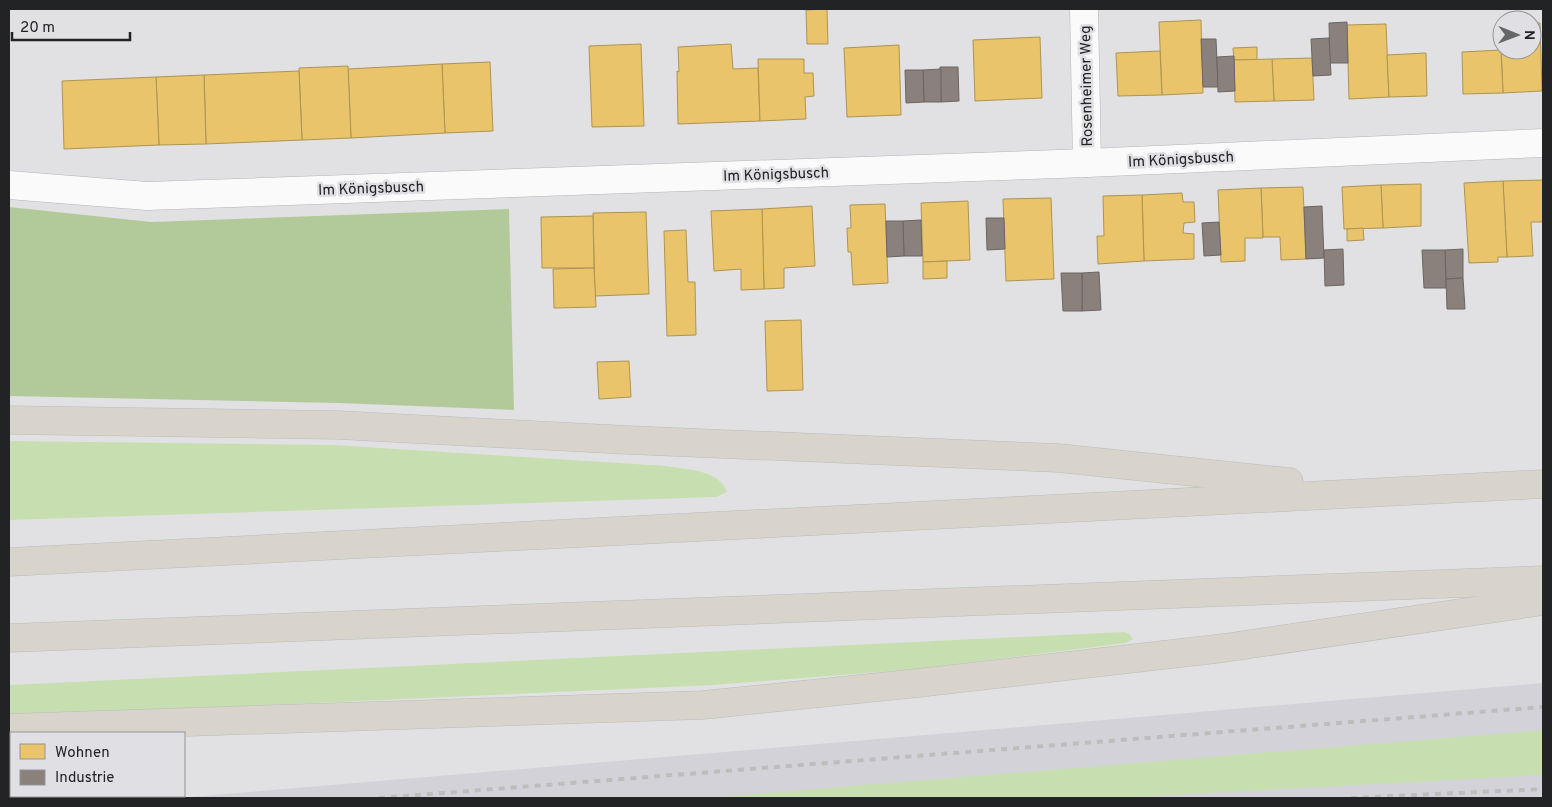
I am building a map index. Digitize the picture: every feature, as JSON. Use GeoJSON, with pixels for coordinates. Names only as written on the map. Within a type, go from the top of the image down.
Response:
{"type":"FeatureCollection","features":[{"type":"Feature","properties":{"kind":"highway"},"geometry":{"type":"LineString","coordinates":[[9,420],[338,425],[628,440],[1058,458],[1375,491]]}},
{"type":"Feature","properties":{"kind":"highway"},"geometry":{"type":"LineString","coordinates":[[9,562],[1375,491],[1543,484]]}},
{"type":"Feature","properties":{"kind":"highway"},"geometry":{"type":"LineString","coordinates":[[9,638],[1543,580]]}},
{"type":"Feature","properties":{"kind":"highway"},"geometry":{"type":"LineString","coordinates":[[9,728],[703,705],[918,683],[1224,648],[1543,601]]}},
{"type":"Feature","properties":{"kind":"street","name":"Rosenheimer Weg"},"geometry":{"type":"LineString","coordinates":[[1084,9],[1088,164]]}},
{"type":"Feature","properties":{"kind":"street","name":"Im Königsbusch"},"geometry":{"type":"LineString","coordinates":[[9,185],[147,196],[1088,164],[1543,143]]}},
{"type":"Feature","properties":{"kind":"shaded area"},"geometry":{"type":"Polygon","coordinates":[[[1543,683],[1543,798],[178,798],[1543,683]]]}},
{"type":"Feature","properties":{"kind":"green space"},"geometry":{"type":"Polygon","coordinates":[[[9,207],[151,222],[509,209],[514,410],[339,403],[9,396],[9,207]]]}},
{"type":"Feature","properties":{"kind":"green space"},"geometry":{"type":"Polygon","coordinates":[[[9,441],[334,445],[666,466],[710,475],[723,484],[727,492],[716,497],[9,520],[9,441]]]}},
{"type":"Feature","properties":{"kind":"green space"},"geometry":{"type":"Polygon","coordinates":[[[1124,632],[1133,639],[1126,643],[917,669],[713,685],[69,714],[9,714],[9,685],[1124,632]]]}},
{"type":"Feature","properties":{"kind":"green space"},"geometry":{"type":"Polygon","coordinates":[[[1543,730],[1543,775],[1117,798],[705,798],[1543,730]]]}},
{"type":"Feature","properties":{"kind":"building: Wohnen"},"geometry":{"type":"Polygon","coordinates":[[[827,9],[828,44],[807,44],[806,10],[827,9]]]}},
{"type":"Feature","properties":{"kind":"building: Wohnen"},"geometry":{"type":"Polygon","coordinates":[[[1201,20],[1203,93],[1162,95],[1159,22],[1201,20]]]}},
{"type":"Feature","properties":{"kind":"building: Wohnen"},"geometry":{"type":"Polygon","coordinates":[[[1386,24],[1389,97],[1349,99],[1347,25],[1386,24]]]}},
{"type":"Feature","properties":{"kind":"building: Wohnen"},"geometry":{"type":"Polygon","coordinates":[[[1040,37],[1042,98],[975,101],[973,40],[1040,37]]]}},
{"type":"Feature","properties":{"kind":"building: Wohnen"},"geometry":{"type":"Polygon","coordinates":[[[641,44],[644,126],[592,127],[589,46],[641,44]]]}},
{"type":"Feature","properties":{"kind":"building: Wohnen"},"geometry":{"type":"Polygon","coordinates":[[[731,44],[733,69],[758,68],[760,121],[678,124],[678,47],[731,44]]]}},
{"type":"Feature","properties":{"kind":"building: Wohnen"},"geometry":{"type":"Polygon","coordinates":[[[899,45],[901,115],[847,117],[844,48],[899,45]]]}},
{"type":"Feature","properties":{"kind":"building: Wohnen"},"geometry":{"type":"Polygon","coordinates":[[[1257,47],[1257,60],[1234,60],[1233,48],[1257,47]]]}},
{"type":"Feature","properties":{"kind":"building: Wohnen"},"geometry":{"type":"Polygon","coordinates":[[[1492,50],[1492,60],[1501,60],[1503,93],[1463,94],[1462,52],[1492,50]]]}},
{"type":"Feature","properties":{"kind":"building: Wohnen"},"geometry":{"type":"Polygon","coordinates":[[[1160,51],[1162,95],[1118,96],[1116,53],[1160,51]]]}},
{"type":"Feature","properties":{"kind":"building: Wohnen"},"geometry":{"type":"Polygon","coordinates":[[[1426,53],[1427,96],[1389,97],[1387,55],[1426,53]]]}},
{"type":"Feature","properties":{"kind":"building: Wohnen"},"geometry":{"type":"Polygon","coordinates":[[[1312,58],[1314,100],[1274,101],[1272,59],[1312,58]]]}},
{"type":"Feature","properties":{"kind":"building: Wohnen"},"geometry":{"type":"Polygon","coordinates":[[[758,59],[804,59],[804,73],[813,73],[814,96],[805,97],[806,119],[760,121],[758,59]]]}},
{"type":"Feature","properties":{"kind":"building: Wohnen"},"geometry":{"type":"Polygon","coordinates":[[[1272,59],[1274,101],[1235,102],[1234,60],[1272,59]]]}},
{"type":"Feature","properties":{"kind":"building: Wohnen"},"geometry":{"type":"Polygon","coordinates":[[[1502,60],[1541,60],[1542,91],[1503,93],[1502,60]]]}},
{"type":"Feature","properties":{"kind":"building: Wohnen"},"geometry":{"type":"Polygon","coordinates":[[[490,62],[493,131],[445,133],[442,64],[490,62]]]}},
{"type":"Feature","properties":{"kind":"building: Wohnen"},"geometry":{"type":"Polygon","coordinates":[[[442,64],[445,133],[351,138],[348,69],[442,64]]]}},
{"type":"Feature","properties":{"kind":"building: Wohnen"},"geometry":{"type":"Polygon","coordinates":[[[348,66],[351,138],[302,140],[299,68],[348,66]]]}},
{"type":"Feature","properties":{"kind":"building: Wohnen"},"geometry":{"type":"Polygon","coordinates":[[[299,71],[302,140],[206,144],[204,75],[299,71]]]}},
{"type":"Feature","properties":{"kind":"building: Wohnen"},"geometry":{"type":"Polygon","coordinates":[[[204,75],[206,144],[159,145],[156,77],[204,75]]]}},
{"type":"Feature","properties":{"kind":"building: Wohnen"},"geometry":{"type":"Polygon","coordinates":[[[156,77],[159,145],[64,149],[62,81],[156,77]]]}},
{"type":"Feature","properties":{"kind":"building: Wohnen"},"geometry":{"type":"Polygon","coordinates":[[[1543,180],[1543,222],[1531,222],[1533,256],[1507,257],[1503,181],[1543,180]]]}},
{"type":"Feature","properties":{"kind":"building: Wohnen"},"geometry":{"type":"Polygon","coordinates":[[[1503,181],[1507,257],[1498,257],[1498,262],[1469,263],[1464,183],[1503,181]]]}},
{"type":"Feature","properties":{"kind":"building: Wohnen"},"geometry":{"type":"Polygon","coordinates":[[[1421,184],[1421,226],[1383,228],[1381,185],[1421,184]]]}},
{"type":"Feature","properties":{"kind":"building: Wohnen"},"geometry":{"type":"Polygon","coordinates":[[[1381,185],[1383,228],[1344,229],[1342,187],[1381,185]]]}},
{"type":"Feature","properties":{"kind":"building: Wohnen"},"geometry":{"type":"Polygon","coordinates":[[[1303,187],[1306,259],[1281,260],[1280,237],[1263,237],[1261,188],[1303,187]]]}},
{"type":"Feature","properties":{"kind":"building: Wohnen"},"geometry":{"type":"Polygon","coordinates":[[[1261,188],[1263,238],[1245,238],[1245,261],[1221,262],[1218,190],[1261,188]]]}},
{"type":"Feature","properties":{"kind":"building: Wohnen"},"geometry":{"type":"Polygon","coordinates":[[[1182,193],[1183,202],[1194,202],[1195,222],[1184,223],[1183,233],[1194,234],[1194,259],[1144,261],[1142,195],[1182,193]]]}},
{"type":"Feature","properties":{"kind":"building: Wohnen"},"geometry":{"type":"Polygon","coordinates":[[[1142,195],[1144,261],[1098,264],[1097,236],[1104,236],[1103,196],[1142,195]]]}},
{"type":"Feature","properties":{"kind":"building: Wohnen"},"geometry":{"type":"Polygon","coordinates":[[[1051,198],[1054,279],[1006,281],[1003,199],[1051,198]]]}},
{"type":"Feature","properties":{"kind":"building: Wohnen"},"geometry":{"type":"Polygon","coordinates":[[[968,201],[970,260],[923,262],[921,203],[968,201]]]}},
{"type":"Feature","properties":{"kind":"building: Wohnen"},"geometry":{"type":"Polygon","coordinates":[[[885,204],[888,283],[853,285],[851,252],[848,252],[847,228],[851,228],[850,205],[885,204]]]}},
{"type":"Feature","properties":{"kind":"building: Wohnen"},"geometry":{"type":"Polygon","coordinates":[[[812,206],[815,266],[784,268],[784,288],[764,289],[762,209],[812,206]]]}},
{"type":"Feature","properties":{"kind":"building: Wohnen"},"geometry":{"type":"Polygon","coordinates":[[[762,209],[764,289],[741,290],[741,269],[714,271],[711,211],[762,209]]]}},
{"type":"Feature","properties":{"kind":"building: Wohnen"},"geometry":{"type":"Polygon","coordinates":[[[646,212],[649,294],[595,296],[593,213],[646,212]]]}},
{"type":"Feature","properties":{"kind":"building: Wohnen"},"geometry":{"type":"Polygon","coordinates":[[[593,216],[594,268],[542,268],[541,217],[593,216]]]}},
{"type":"Feature","properties":{"kind":"building: Wohnen"},"geometry":{"type":"Polygon","coordinates":[[[1363,228],[1364,240],[1347,241],[1347,229],[1363,228]]]}},
{"type":"Feature","properties":{"kind":"building: Wohnen"},"geometry":{"type":"Polygon","coordinates":[[[686,230],[688,282],[695,282],[696,335],[667,336],[664,231],[686,230]]]}},
{"type":"Feature","properties":{"kind":"building: Wohnen"},"geometry":{"type":"Polygon","coordinates":[[[947,261],[947,278],[923,279],[923,262],[947,261]]]}},
{"type":"Feature","properties":{"kind":"building: Wohnen"},"geometry":{"type":"Polygon","coordinates":[[[594,268],[596,307],[554,308],[553,269],[594,268]]]}},
{"type":"Feature","properties":{"kind":"building: Wohnen"},"geometry":{"type":"Polygon","coordinates":[[[801,320],[803,390],[767,391],[765,321],[801,320]]]}},
{"type":"Feature","properties":{"kind":"building: Wohnen"},"geometry":{"type":"Polygon","coordinates":[[[629,361],[631,397],[599,399],[597,362],[629,361]]]}},
{"type":"Feature","properties":{"kind":"building: Industrie"},"geometry":{"type":"Polygon","coordinates":[[[1347,22],[1348,63],[1330,63],[1329,23],[1347,22]]]}},
{"type":"Feature","properties":{"kind":"building: Industrie"},"geometry":{"type":"Polygon","coordinates":[[[1329,38],[1331,75],[1313,76],[1311,39],[1329,38]]]}},
{"type":"Feature","properties":{"kind":"building: Industrie"},"geometry":{"type":"Polygon","coordinates":[[[1201,39],[1216,39],[1218,87],[1203,87],[1201,39]]]}},
{"type":"Feature","properties":{"kind":"building: Industrie"},"geometry":{"type":"Polygon","coordinates":[[[1234,56],[1235,91],[1218,92],[1217,57],[1234,56]]]}},
{"type":"Feature","properties":{"kind":"building: Industrie"},"geometry":{"type":"Polygon","coordinates":[[[940,67],[958,67],[959,101],[941,102],[940,67]]]}},
{"type":"Feature","properties":{"kind":"building: Industrie"},"geometry":{"type":"Polygon","coordinates":[[[941,69],[941,102],[924,102],[923,70],[941,69]]]}},
{"type":"Feature","properties":{"kind":"building: Industrie"},"geometry":{"type":"Polygon","coordinates":[[[905,70],[923,70],[924,102],[906,103],[905,70]]]}},
{"type":"Feature","properties":{"kind":"building: Industrie"},"geometry":{"type":"Polygon","coordinates":[[[1322,206],[1324,258],[1306,259],[1304,207],[1322,206]]]}},
{"type":"Feature","properties":{"kind":"building: Industrie"},"geometry":{"type":"Polygon","coordinates":[[[986,218],[1004,218],[1005,249],[987,250],[986,218]]]}},
{"type":"Feature","properties":{"kind":"building: Industrie"},"geometry":{"type":"Polygon","coordinates":[[[921,220],[922,256],[904,256],[903,221],[921,220]]]}},
{"type":"Feature","properties":{"kind":"building: Industrie"},"geometry":{"type":"Polygon","coordinates":[[[886,221],[903,221],[904,256],[887,257],[886,221]]]}},
{"type":"Feature","properties":{"kind":"building: Industrie"},"geometry":{"type":"Polygon","coordinates":[[[1219,222],[1221,255],[1204,256],[1202,223],[1219,222]]]}},
{"type":"Feature","properties":{"kind":"building: Industrie"},"geometry":{"type":"Polygon","coordinates":[[[1343,249],[1344,285],[1325,286],[1324,250],[1343,249]]]}},
{"type":"Feature","properties":{"kind":"building: Industrie"},"geometry":{"type":"Polygon","coordinates":[[[1463,249],[1463,278],[1446,279],[1445,250],[1463,249]]]}},
{"type":"Feature","properties":{"kind":"building: Industrie"},"geometry":{"type":"Polygon","coordinates":[[[1422,250],[1445,250],[1446,288],[1424,288],[1422,250]]]}},
{"type":"Feature","properties":{"kind":"building: Industrie"},"geometry":{"type":"Polygon","coordinates":[[[1099,272],[1101,310],[1082,311],[1082,273],[1099,272]]]}},
{"type":"Feature","properties":{"kind":"building: Industrie"},"geometry":{"type":"Polygon","coordinates":[[[1061,273],[1082,273],[1082,311],[1063,311],[1061,273]]]}},
{"type":"Feature","properties":{"kind":"building: Industrie"},"geometry":{"type":"Polygon","coordinates":[[[1463,278],[1465,309],[1447,309],[1446,279],[1463,278]]]}},
{"type":"Feature","properties":{"kind":"railway"},"geometry":{"type":"LineString","coordinates":[[379,798],[1543,707]]}},
{"type":"Feature","properties":{"kind":"railway"},"geometry":{"type":"LineString","coordinates":[[1351,798],[1543,789]]}}]}
